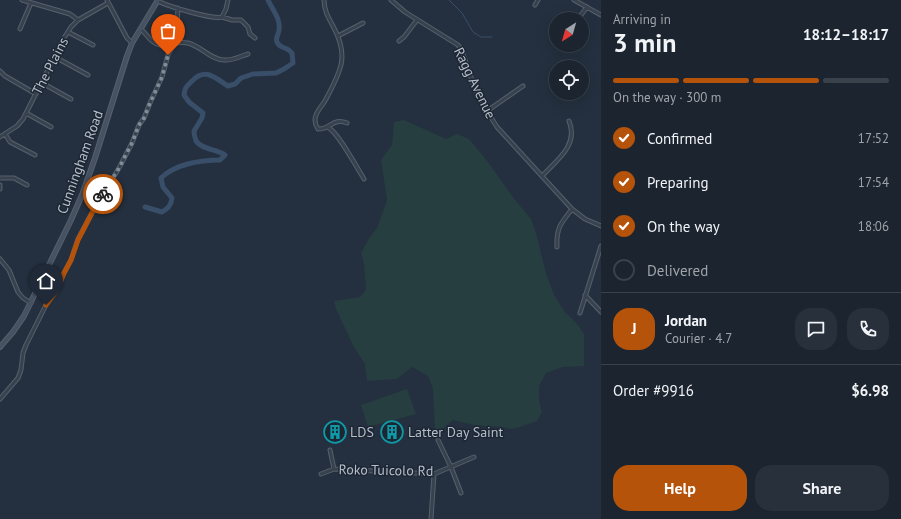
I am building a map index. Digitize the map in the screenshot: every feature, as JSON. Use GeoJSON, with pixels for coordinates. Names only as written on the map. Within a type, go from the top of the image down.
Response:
{"type":"FeatureCollection","features":[{"type":"Feature","properties":{"kind":"main road","name":"Cunningham Road"},"geometry":{"type":"LineString","coordinates":[[0,347],[24,316],[82,195],[132,43],[158,0]]}},
{"type":"Feature","properties":{"kind":"street"},"geometry":{"type":"LineString","coordinates":[[22,0],[70,14],[78,20]]}},
{"type":"Feature","properties":{"kind":"street"},"geometry":{"type":"LineString","coordinates":[[158,0],[167,5],[210,17],[241,20],[248,28],[250,34],[255,38]]}},
{"type":"Feature","properties":{"kind":"street"},"geometry":{"type":"LineString","coordinates":[[222,17],[228,0]]}},
{"type":"Feature","properties":{"kind":"street"},"geometry":{"type":"LineString","coordinates":[[324,0],[324,9],[338,36],[341,63],[326,101],[316,114],[315,120],[318,129],[327,127],[337,121],[346,123]]}},
{"type":"Feature","properties":{"kind":"street","name":"Ragg Avenue"},"geometry":{"type":"LineString","coordinates":[[391,0],[405,12],[458,45],[462,51],[474,86],[487,111],[503,134],[572,208],[585,219],[601,226]]}},
{"type":"Feature","properties":{"kind":"street"},"geometry":{"type":"LineString","coordinates":[[535,6],[538,0]]}},
{"type":"Feature","properties":{"kind":"street"},"geometry":{"type":"LineString","coordinates":[[574,0],[601,15]]}},
{"type":"Feature","properties":{"kind":"street"},"geometry":{"type":"LineString","coordinates":[[108,2],[127,38],[132,43]]}},
{"type":"Feature","properties":{"kind":"street","name":"The Plains"},"geometry":{"type":"LineString","coordinates":[[0,137],[17,126],[26,114],[71,27],[78,20],[108,2]]}},
{"type":"Feature","properties":{"kind":"street"},"geometry":{"type":"LineString","coordinates":[[20,29],[31,3]]}},
{"type":"Feature","properties":{"kind":"street"},"geometry":{"type":"LineString","coordinates":[[583,12],[587,7]]}},
{"type":"Feature","properties":{"kind":"street"},"geometry":{"type":"LineString","coordinates":[[0,399],[20,376],[23,353],[26,344],[46,305],[57,290],[71,260],[78,240],[93,211],[127,154],[137,130],[144,118],[162,77],[168,55],[174,43],[178,8]]}},
{"type":"Feature","properties":{"kind":"street"},"geometry":{"type":"LineString","coordinates":[[398,41],[404,37],[417,20]]}},
{"type":"Feature","properties":{"kind":"street"},"geometry":{"type":"LineString","coordinates":[[338,36],[363,23]]}},
{"type":"Feature","properties":{"kind":"street"},"geometry":{"type":"LineString","coordinates":[[141,29],[157,45],[181,42],[193,44],[219,59],[224,60],[229,60],[248,54]]}},
{"type":"Feature","properties":{"kind":"street"},"geometry":{"type":"LineString","coordinates":[[68,32],[93,45]]}},
{"type":"Feature","properties":{"kind":"street"},"geometry":{"type":"LineString","coordinates":[[55,57],[88,75]]}},
{"type":"Feature","properties":{"kind":"street"},"geometry":{"type":"LineString","coordinates":[[0,71],[5,76],[36,94]]}},
{"type":"Feature","properties":{"kind":"street"},"geometry":{"type":"LineString","coordinates":[[42,83],[71,98]]}},
{"type":"Feature","properties":{"kind":"street"},"geometry":{"type":"LineString","coordinates":[[487,111],[522,86]]}},
{"type":"Feature","properties":{"kind":"street"},"geometry":{"type":"LineString","coordinates":[[26,114],[51,127]]}},
{"type":"Feature","properties":{"kind":"street"},"geometry":{"type":"LineString","coordinates":[[542,176],[567,149],[570,143],[572,128],[569,121]]}},
{"type":"Feature","properties":{"kind":"street"},"geometry":{"type":"LineString","coordinates":[[327,127],[331,128],[341,142],[364,179]]}},
{"type":"Feature","properties":{"kind":"street"},"geometry":{"type":"LineString","coordinates":[[5,134],[10,142],[35,155]]}},
{"type":"Feature","properties":{"kind":"street"},"geometry":{"type":"LineString","coordinates":[[0,178],[14,178],[27,185]]}},
{"type":"Feature","properties":{"kind":"street"},"geometry":{"type":"LineString","coordinates":[[558,247],[557,240],[559,228],[572,208]]}},
{"type":"Feature","properties":{"kind":"street"},"geometry":{"type":"LineString","coordinates":[[580,313],[601,246]]}},
{"type":"Feature","properties":{"kind":"street"},"geometry":{"type":"LineString","coordinates":[[1,261],[10,273],[18,292],[23,298],[31,303]]}},
{"type":"Feature","properties":{"kind":"street"},"geometry":{"type":"LineString","coordinates":[[585,295],[601,312]]}},
{"type":"Feature","properties":{"kind":"street"},"geometry":{"type":"LineString","coordinates":[[438,440],[461,493]]}},
{"type":"Feature","properties":{"kind":"street"},"geometry":{"type":"LineString","coordinates":[[330,450],[334,469]]}},
{"type":"Feature","properties":{"kind":"street","name":"Roko Tuicolo Rd"},"geometry":{"type":"LineString","coordinates":[[320,474],[334,469],[434,474],[474,457]]}},
{"type":"Feature","properties":{"kind":"street"},"geometry":{"type":"LineString","coordinates":[[431,519],[434,474]]}},
{"type":"Feature","properties":{"kind":"green space"},"geometry":{"type":"Polygon","coordinates":[[[404,120],[446,139],[457,134],[469,139],[531,219],[546,273],[554,295],[564,311],[577,324],[584,334],[584,366],[563,367],[546,373],[539,386],[539,401],[542,412],[537,421],[511,429],[474,425],[453,420],[441,430],[435,431],[433,388],[428,376],[412,367],[397,379],[367,381],[365,364],[354,347],[336,309],[334,301],[360,297],[366,290],[364,264],[361,253],[377,228],[387,200],[381,160],[392,145],[394,122],[404,120]]]}},
{"type":"Feature","properties":{"kind":"green space"},"geometry":{"type":"Polygon","coordinates":[[[407,389],[416,414],[368,427],[361,405],[407,389]]]}},
{"type":"Feature","properties":{"kind":"waterway"},"geometry":{"type":"LineString","coordinates":[[145,207],[162,212],[168,208],[172,198],[163,187],[161,178],[173,169],[189,164],[220,160],[225,155],[206,148],[196,141],[194,131],[202,118],[203,113],[189,102],[184,95],[186,87],[192,81],[197,77],[206,74],[215,77],[228,86],[235,84],[241,78],[253,74],[276,73],[293,63],[292,53],[288,49],[280,46],[277,42],[276,39],[279,30],[279,22],[268,0]]}},
{"type":"Feature","properties":{"kind":"waterway"},"geometry":{"type":"LineString","coordinates":[[449,0],[462,13],[473,32],[481,37],[492,37]]}},
{"type":"Feature","properties":{"kind":"way so far"},"geometry":{"type":"LineString","coordinates":[[103,194],[127,154],[139,125],[144,118],[162,77],[168,55]]}},
{"type":"Feature","properties":{"kind":"place","name":"LDS"},"geometry":{"type":"Point","coordinates":[335,432]}},
{"type":"Feature","properties":{"kind":"place","name":"Latter Day Saint"},"geometry":{"type":"Point","coordinates":[392,432]}},
{"type":"Feature","properties":{"kind":"route"},"geometry":{"type":"LineString","coordinates":[[46,305],[57,290],[71,260],[78,240],[103,194]]}}]}
